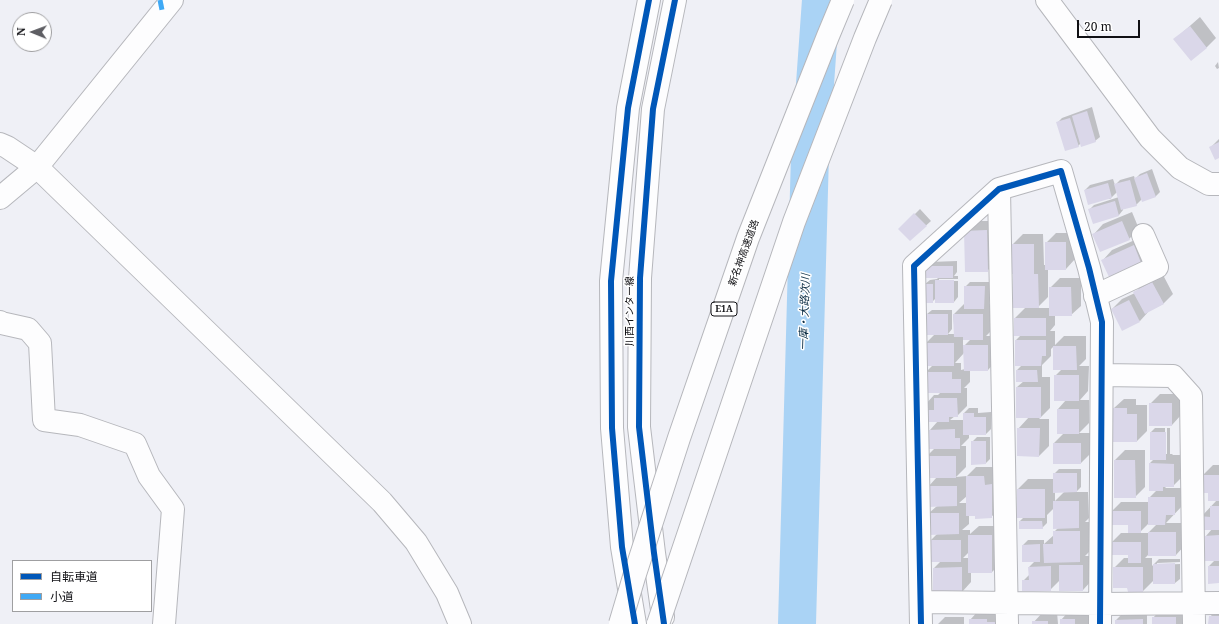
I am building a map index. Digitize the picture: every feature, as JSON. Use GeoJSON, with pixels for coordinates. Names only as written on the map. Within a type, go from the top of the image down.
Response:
{"type":"FeatureCollection","features":[{"type":"Feature","properties":{"kind":"main road"},"geometry":{"type":"LineString","coordinates":[[0,198],[37,167],[172,0]]}},
{"type":"Feature","properties":{"kind":"main road","name":"川西インター線"},"geometry":{"type":"LineString","coordinates":[[635,624],[622,548],[612,428],[611,281],[628,108],[649,0]]}},
{"type":"Feature","properties":{"kind":"main road","name":"川西インター線"},"geometry":{"type":"LineString","coordinates":[[664,624],[639,426],[640,278],[653,109],[675,0]]}},
{"type":"Feature","properties":{"kind":"main road","name":"新名神高速道路"},"geometry":{"type":"LineString","coordinates":[[620,624],[636,569],[679,438],[748,238],[843,0]]}},
{"type":"Feature","properties":{"kind":"main road"},"geometry":{"type":"LineString","coordinates":[[658,624],[794,222],[881,0]]}},
{"type":"Feature","properties":{"kind":"main road"},"geometry":{"type":"LineString","coordinates":[[1047,0],[1150,138],[1180,168],[1209,184],[1219,184]]}},
{"type":"Feature","properties":{"kind":"main road"},"geometry":{"type":"LineString","coordinates":[[0,144],[37,167],[382,502],[416,542],[447,593],[460,624]]}},
{"type":"Feature","properties":{"kind":"main road"},"geometry":{"type":"LineString","coordinates":[[921,624],[914,266],[999,189],[1061,171],[1089,268],[1102,322],[1100,614]]}},
{"type":"Feature","properties":{"kind":"main road"},"geometry":{"type":"LineString","coordinates":[[999,189],[1007,624]]}},
{"type":"Feature","properties":{"kind":"main road"},"geometry":{"type":"LineString","coordinates":[[1095,296],[1157,267],[1143,234]]}},
{"type":"Feature","properties":{"kind":"main road"},"geometry":{"type":"LineString","coordinates":[[0,322],[28,329],[40,342],[44,420],[80,425],[135,444],[149,476],[173,509],[164,624]]}},
{"type":"Feature","properties":{"kind":"main road"},"geometry":{"type":"LineString","coordinates":[[1102,375],[1173,376],[1191,396],[1194,614]]}},
{"type":"Feature","properties":{"kind":"main road"},"geometry":{"type":"LineString","coordinates":[[921,602],[1007,603],[1100,614],[1194,614],[1219,603]]}},
{"type":"Feature","properties":{"kind":"building"},"geometry":{"type":"Polygon","coordinates":[[[1190,26],[1207,48],[1191,61],[1173,39],[1190,26]]]}},
{"type":"Feature","properties":{"kind":"building"},"geometry":{"type":"Polygon","coordinates":[[[1087,111],[1096,142],[1081,147],[1072,116],[1087,111]]]}},
{"type":"Feature","properties":{"kind":"building"},"geometry":{"type":"Polygon","coordinates":[[[1070,118],[1079,147],[1065,151],[1056,122],[1070,118]]]}},
{"type":"Feature","properties":{"kind":"building"},"geometry":{"type":"Polygon","coordinates":[[[1219,142],[1219,158],[1215,160],[1209,147],[1219,142]]]}},
{"type":"Feature","properties":{"kind":"building"},"geometry":{"type":"Polygon","coordinates":[[[1147,173],[1156,197],[1142,202],[1134,178],[1147,173]]]}},
{"type":"Feature","properties":{"kind":"building"},"geometry":{"type":"Polygon","coordinates":[[[1130,180],[1137,206],[1121,210],[1114,184],[1130,180]]]}},
{"type":"Feature","properties":{"kind":"building"},"geometry":{"type":"Polygon","coordinates":[[[1108,183],[1112,198],[1088,205],[1084,190],[1108,183]]]}},
{"type":"Feature","properties":{"kind":"building"},"geometry":{"type":"Polygon","coordinates":[[[1115,201],[1119,216],[1093,224],[1088,209],[1115,201]]]}},
{"type":"Feature","properties":{"kind":"building"},"geometry":{"type":"Polygon","coordinates":[[[914,213],[927,226],[910,241],[898,229],[914,213]]]}},
{"type":"Feature","properties":{"kind":"building"},"geometry":{"type":"Polygon","coordinates":[[[1122,221],[1130,240],[1100,252],[1092,234],[1122,221]]]}},
{"type":"Feature","properties":{"kind":"building"},"geometry":{"type":"Polygon","coordinates":[[[987,230],[988,272],[965,272],[964,231],[987,230]]]}},
{"type":"Feature","properties":{"kind":"building"},"geometry":{"type":"Polygon","coordinates":[[[1045,242],[1066,242],[1066,270],[1045,270],[1045,242]]]}},
{"type":"Feature","properties":{"kind":"building"},"geometry":{"type":"Polygon","coordinates":[[[1012,244],[1034,244],[1034,274],[1012,274],[1012,244]]]}},
{"type":"Feature","properties":{"kind":"building"},"geometry":{"type":"Polygon","coordinates":[[[1134,245],[1141,263],[1109,277],[1101,260],[1134,245]]]}},
{"type":"Feature","properties":{"kind":"building"},"geometry":{"type":"Polygon","coordinates":[[[925,266],[953,266],[953,278],[924,278],[925,266]]]}},
{"type":"Feature","properties":{"kind":"building"},"geometry":{"type":"Polygon","coordinates":[[[1013,274],[1038,274],[1039,308],[1013,308],[1013,274]]]}},
{"type":"Feature","properties":{"kind":"building"},"geometry":{"type":"Polygon","coordinates":[[[935,280],[954,280],[954,303],[935,303],[935,280]]]}},
{"type":"Feature","properties":{"kind":"building"},"geometry":{"type":"Polygon","coordinates":[[[1152,282],[1164,304],[1145,314],[1133,292],[1152,282]]]}},
{"type":"Feature","properties":{"kind":"building"},"geometry":{"type":"Polygon","coordinates":[[[924,284],[933,284],[933,303],[924,303],[924,284]]]}},
{"type":"Feature","properties":{"kind":"building"},"geometry":{"type":"Polygon","coordinates":[[[964,286],[985,286],[984,309],[964,309],[964,286]]]}},
{"type":"Feature","properties":{"kind":"building"},"geometry":{"type":"Polygon","coordinates":[[[1049,287],[1071,287],[1072,316],[1049,316],[1049,287]]]}},
{"type":"Feature","properties":{"kind":"building"},"geometry":{"type":"Polygon","coordinates":[[[1129,300],[1140,322],[1122,331],[1111,309],[1129,300]]]}},
{"type":"Feature","properties":{"kind":"building"},"geometry":{"type":"Polygon","coordinates":[[[926,314],[948,314],[948,335],[926,335],[926,314]]]}},
{"type":"Feature","properties":{"kind":"building"},"geometry":{"type":"Polygon","coordinates":[[[953,314],[983,314],[983,340],[963,340],[963,337],[954,337],[953,314]]]}},
{"type":"Feature","properties":{"kind":"building"},"geometry":{"type":"Polygon","coordinates":[[[1014,318],[1046,318],[1046,336],[1014,336],[1014,318]]]}},
{"type":"Feature","properties":{"kind":"building"},"geometry":{"type":"Polygon","coordinates":[[[1015,340],[1046,340],[1046,356],[1042,356],[1041,366],[1015,366],[1015,340]]]}},
{"type":"Feature","properties":{"kind":"building"},"geometry":{"type":"Polygon","coordinates":[[[925,343],[954,343],[954,366],[925,366],[925,343]]]}},
{"type":"Feature","properties":{"kind":"building"},"geometry":{"type":"Polygon","coordinates":[[[963,345],[988,345],[988,371],[964,371],[963,345]]]}},
{"type":"Feature","properties":{"kind":"building"},"geometry":{"type":"Polygon","coordinates":[[[1053,346],[1076,346],[1077,370],[1053,370],[1053,346]]]}},
{"type":"Feature","properties":{"kind":"building"},"geometry":{"type":"Polygon","coordinates":[[[1016,370],[1037,370],[1038,382],[1016,382],[1016,370]]]}},
{"type":"Feature","properties":{"kind":"building"},"geometry":{"type":"Polygon","coordinates":[[[924,372],[952,372],[952,379],[961,379],[961,393],[924,393],[924,372]]]}},
{"type":"Feature","properties":{"kind":"building"},"geometry":{"type":"Polygon","coordinates":[[[1054,375],[1079,375],[1079,401],[1054,401],[1054,375]]]}},
{"type":"Feature","properties":{"kind":"building"},"geometry":{"type":"Polygon","coordinates":[[[1016,387],[1041,387],[1041,418],[1016,418],[1016,387]]]}},
{"type":"Feature","properties":{"kind":"building"},"geometry":{"type":"Polygon","coordinates":[[[934,398],[957,398],[958,417],[949,417],[949,422],[924,422],[928,410],[934,410],[934,398]]]}},
{"type":"Feature","properties":{"kind":"building"},"geometry":{"type":"Polygon","coordinates":[[[1149,403],[1172,403],[1172,426],[1149,426],[1149,403]]]}},
{"type":"Feature","properties":{"kind":"building"},"geometry":{"type":"Polygon","coordinates":[[[1113,408],[1127,408],[1127,414],[1137,414],[1137,442],[1113,442],[1113,408]]]}},
{"type":"Feature","properties":{"kind":"building"},"geometry":{"type":"Polygon","coordinates":[[[1057,409],[1079,409],[1079,434],[1057,434],[1057,409]]]}},
{"type":"Feature","properties":{"kind":"building"},"geometry":{"type":"Polygon","coordinates":[[[963,413],[974,413],[974,417],[986,417],[986,435],[963,435],[963,413]]]}},
{"type":"Feature","properties":{"kind":"building"},"geometry":{"type":"Polygon","coordinates":[[[1017,428],[1040,428],[1039,457],[1017,456],[1017,428]]]}},
{"type":"Feature","properties":{"kind":"building"},"geometry":{"type":"Polygon","coordinates":[[[955,429],[955,438],[960,438],[960,449],[929,449],[929,430],[955,429]]]}},
{"type":"Feature","properties":{"kind":"building"},"geometry":{"type":"Polygon","coordinates":[[[1150,432],[1166,432],[1166,460],[1150,460],[1150,432]]]}},
{"type":"Feature","properties":{"kind":"building"},"geometry":{"type":"Polygon","coordinates":[[[971,441],[986,441],[986,464],[971,465],[971,441]]]}},
{"type":"Feature","properties":{"kind":"building"},"geometry":{"type":"Polygon","coordinates":[[[1053,443],[1081,443],[1081,464],[1053,464],[1053,443]]]}},
{"type":"Feature","properties":{"kind":"building"},"geometry":{"type":"Polygon","coordinates":[[[926,456],[956,456],[956,478],[926,478],[926,456]]]}},
{"type":"Feature","properties":{"kind":"building"},"geometry":{"type":"Polygon","coordinates":[[[1114,460],[1135,460],[1136,498],[1114,498],[1114,460]]]}},
{"type":"Feature","properties":{"kind":"building"},"geometry":{"type":"Polygon","coordinates":[[[1149,463],[1174,464],[1174,487],[1163,487],[1163,491],[1149,491],[1149,463]]]}},
{"type":"Feature","properties":{"kind":"building"},"geometry":{"type":"Polygon","coordinates":[[[1053,473],[1077,473],[1077,492],[1053,493],[1053,473]]]}},
{"type":"Feature","properties":{"kind":"building"},"geometry":{"type":"Polygon","coordinates":[[[1202,475],[1219,475],[1219,501],[1208,501],[1208,493],[1202,493],[1202,475]]]}},
{"type":"Feature","properties":{"kind":"building"},"geometry":{"type":"Polygon","coordinates":[[[966,476],[984,476],[985,485],[992,484],[992,518],[975,519],[975,516],[966,516],[966,476]]]}},
{"type":"Feature","properties":{"kind":"building"},"geometry":{"type":"Polygon","coordinates":[[[927,486],[957,486],[957,506],[927,507],[927,486]]]}},
{"type":"Feature","properties":{"kind":"building"},"geometry":{"type":"Polygon","coordinates":[[[1017,489],[1045,489],[1045,518],[1017,518],[1017,489]]]}},
{"type":"Feature","properties":{"kind":"building"},"geometry":{"type":"Polygon","coordinates":[[[1148,497],[1175,497],[1175,515],[1166,515],[1165,525],[1148,525],[1148,497]]]}},
{"type":"Feature","properties":{"kind":"building"},"geometry":{"type":"Polygon","coordinates":[[[1053,501],[1079,501],[1079,528],[1053,529],[1053,501]]]}},
{"type":"Feature","properties":{"kind":"building"},"geometry":{"type":"Polygon","coordinates":[[[1210,506],[1219,506],[1219,530],[1200,530],[1200,516],[1210,517],[1210,506]]]}},
{"type":"Feature","properties":{"kind":"building"},"geometry":{"type":"Polygon","coordinates":[[[1110,511],[1141,511],[1141,533],[1128,533],[1128,525],[1110,525],[1110,511]]]}},
{"type":"Feature","properties":{"kind":"building"},"geometry":{"type":"Polygon","coordinates":[[[928,513],[959,513],[959,534],[928,535],[928,513]]]}},
{"type":"Feature","properties":{"kind":"building"},"geometry":{"type":"Polygon","coordinates":[[[1019,521],[1042,521],[1043,529],[1019,529],[1019,521]]]}},
{"type":"Feature","properties":{"kind":"building"},"geometry":{"type":"Polygon","coordinates":[[[1053,531],[1080,531],[1080,562],[1044,563],[1043,544],[1053,544],[1053,531]]]}},
{"type":"Feature","properties":{"kind":"building"},"geometry":{"type":"Polygon","coordinates":[[[1148,532],[1176,532],[1176,556],[1148,556],[1148,532]]]}},
{"type":"Feature","properties":{"kind":"building"},"geometry":{"type":"Polygon","coordinates":[[[968,535],[992,535],[992,573],[968,573],[968,535]]]}},
{"type":"Feature","properties":{"kind":"building"},"geometry":{"type":"Polygon","coordinates":[[[1219,535],[1219,561],[1205,561],[1205,536],[1219,535]]]}},
{"type":"Feature","properties":{"kind":"building"},"geometry":{"type":"Polygon","coordinates":[[[930,540],[961,540],[961,562],[930,562],[930,540]]]}},
{"type":"Feature","properties":{"kind":"building"},"geometry":{"type":"Polygon","coordinates":[[[1110,542],[1141,542],[1141,563],[1128,563],[1128,555],[1110,555],[1110,542]]]}},
{"type":"Feature","properties":{"kind":"building"},"geometry":{"type":"Polygon","coordinates":[[[1040,544],[1040,562],[1022,562],[1022,545],[1040,544]]]}},
{"type":"Feature","properties":{"kind":"building"},"geometry":{"type":"Polygon","coordinates":[[[1175,563],[1175,584],[1153,584],[1153,564],[1175,563]]]}},
{"type":"Feature","properties":{"kind":"building"},"geometry":{"type":"Polygon","coordinates":[[[1059,565],[1083,565],[1083,591],[1059,591],[1059,565]]]}},
{"type":"Feature","properties":{"kind":"building"},"geometry":{"type":"Polygon","coordinates":[[[1051,566],[1051,591],[1022,591],[1022,580],[1029,580],[1028,567],[1051,566]]]}},
{"type":"Feature","properties":{"kind":"building"},"geometry":{"type":"Polygon","coordinates":[[[1208,566],[1219,566],[1219,583],[1208,584],[1208,566]]]}},
{"type":"Feature","properties":{"kind":"building"},"geometry":{"type":"Polygon","coordinates":[[[962,567],[962,593],[933,593],[933,568],[962,567]]]}},
{"type":"Feature","properties":{"kind":"building"},"geometry":{"type":"Polygon","coordinates":[[[1113,567],[1143,567],[1143,592],[1128,592],[1127,588],[1113,588],[1113,567]]]}},
{"type":"Feature","properties":{"kind":"building"},"geometry":{"type":"Polygon","coordinates":[[[1209,616],[1219,616],[1219,624],[1208,624],[1209,616]]]}},
{"type":"Feature","properties":{"kind":"building"},"geometry":{"type":"Polygon","coordinates":[[[1152,617],[1176,617],[1176,624],[1152,624],[1152,617]]]}},
{"type":"Feature","properties":{"kind":"building"},"geometry":{"type":"Polygon","coordinates":[[[969,619],[987,619],[987,622],[995,622],[995,624],[969,624],[969,619]]]}},
{"type":"Feature","properties":{"kind":"building"},"geometry":{"type":"Polygon","coordinates":[[[1060,619],[1075,619],[1075,624],[1060,624],[1060,619]]]}},
{"type":"Feature","properties":{"kind":"building"},"geometry":{"type":"Polygon","coordinates":[[[1143,619],[1143,624],[1115,624],[1115,620],[1143,619]]]}},
{"type":"Feature","properties":{"kind":"building"},"geometry":{"type":"Polygon","coordinates":[[[1032,621],[1048,621],[1048,624],[1032,624],[1032,621]]]}},
{"type":"Feature","properties":{"kind":"waterway","name":"一庫・大路次川"},"geometry":{"type":"LineString","coordinates":[[797,624],[810,154],[821,0]]}},
{"type":"Feature","properties":{"kind":"marked path"},"geometry":{"type":"LineString","coordinates":[[160,0],[162,10]]}},
{"type":"Feature","properties":{"kind":"cycle path"},"geometry":{"type":"LineString","coordinates":[[635,624],[622,547],[612,428],[611,281],[628,108],[649,0]]}},
{"type":"Feature","properties":{"kind":"cycle path"},"geometry":{"type":"LineString","coordinates":[[664,624],[639,427],[640,278],[653,109],[675,0]]}},
{"type":"Feature","properties":{"kind":"cycle path"},"geometry":{"type":"LineString","coordinates":[[921,624],[914,266],[999,189],[1061,171],[1089,268],[1102,322],[1100,624]]}}]}
